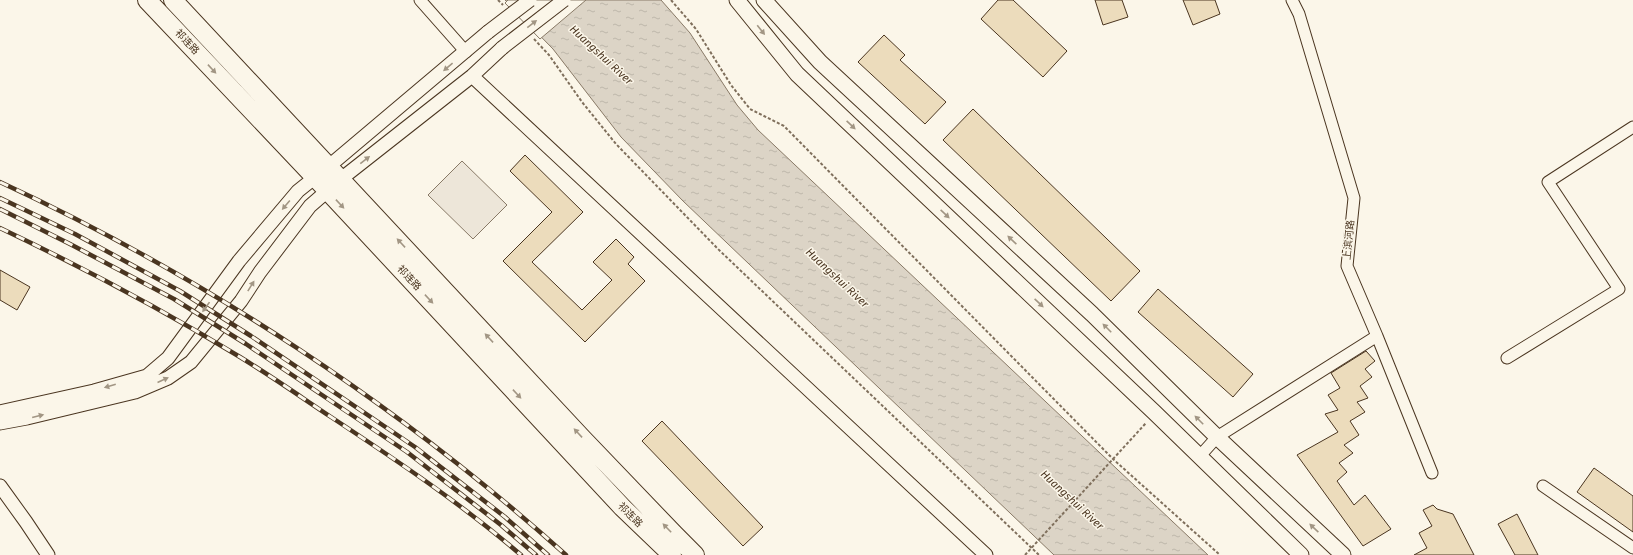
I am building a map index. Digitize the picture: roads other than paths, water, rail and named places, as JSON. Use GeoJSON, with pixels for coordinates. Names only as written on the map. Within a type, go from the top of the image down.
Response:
{"type":"FeatureCollection","features":[{"type":"Feature","properties":{"kind":"highway","name":"祁连路"},"geometry":{"type":"LineString","coordinates":[[147,0],[327,190],[617,501],[672,555]]}},
{"type":"Feature","properties":{"kind":"highway","name":"祁连路"},"geometry":{"type":"LineString","coordinates":[[174,0],[576,432],[695,555]]}},
{"type":"Feature","properties":{"kind":"main road"},"geometry":{"type":"LineString","coordinates":[[737,0],[797,74],[1154,412],[1301,555]]}},
{"type":"Feature","properties":{"kind":"main road"},"geometry":{"type":"LineString","coordinates":[[764,0],[820,62],[1092,314],[1217,437],[1343,555]]}},
{"type":"Feature","properties":{"kind":"street"},"geometry":{"type":"LineString","coordinates":[[420,0],[466,52]]}},
{"type":"Feature","properties":{"kind":"street"},"geometry":{"type":"LineString","coordinates":[[0,423],[135,392],[168,378],[191,362],[241,301],[260,272],[310,206],[327,190],[335,173],[488,32],[530,0]]}},
{"type":"Feature","properties":{"kind":"street"},"geometry":{"type":"LineString","coordinates":[[0,412],[94,391],[147,376],[168,358],[239,261],[298,191],[314,178],[335,173],[472,76],[502,48],[564,0]]}},
{"type":"Feature","properties":{"kind":"street","name":"上滨河路"},"geometry":{"type":"LineString","coordinates":[[1292,0],[1299,14],[1354,198],[1347,266],[1432,473]]}},
{"type":"Feature","properties":{"kind":"street"},"geometry":{"type":"LineString","coordinates":[[472,76],[986,555]]}},
{"type":"Feature","properties":{"kind":"street"},"geometry":{"type":"LineString","coordinates":[[1507,358],[1619,289],[1548,182],[1633,127]]}},
{"type":"Feature","properties":{"kind":"street"},"geometry":{"type":"LineString","coordinates":[[1200,457],[1217,437],[1377,336]]}},
{"type":"Feature","properties":{"kind":"street"},"geometry":{"type":"LineString","coordinates":[[0,486],[48,555]]}},
{"type":"Feature","properties":{"kind":"street"},"geometry":{"type":"LineString","coordinates":[[1543,486],[1633,548]]}},
{"type":"Feature","properties":{"kind":"water","name":"Huangshui River"},"geometry":{"type":"Polygon","coordinates":[[[505,0],[661,0],[690,33],[737,105],[758,130],[1208,555],[1054,555],[683,201],[621,137],[553,49],[505,0]]]}},
{"type":"Feature","properties":{"kind":"railway"},"geometry":{"type":"LineString","coordinates":[[0,182],[76,219],[151,259],[225,302],[297,348],[367,396],[436,447],[502,500],[566,555]]}},
{"type":"Feature","properties":{"kind":"railway"},"geometry":{"type":"LineString","coordinates":[[0,198],[75,234],[180,291],[251,336],[415,447],[505,517],[548,555]]}},
{"type":"Feature","properties":{"kind":"railway"},"geometry":{"type":"LineString","coordinates":[[0,209],[174,299],[246,344],[407,452],[501,525],[536,555]]}},
{"type":"Feature","properties":{"kind":"railway"},"geometry":{"type":"LineString","coordinates":[[0,228],[61,258],[182,322],[252,364],[428,483],[476,518],[521,555]]}}]}
